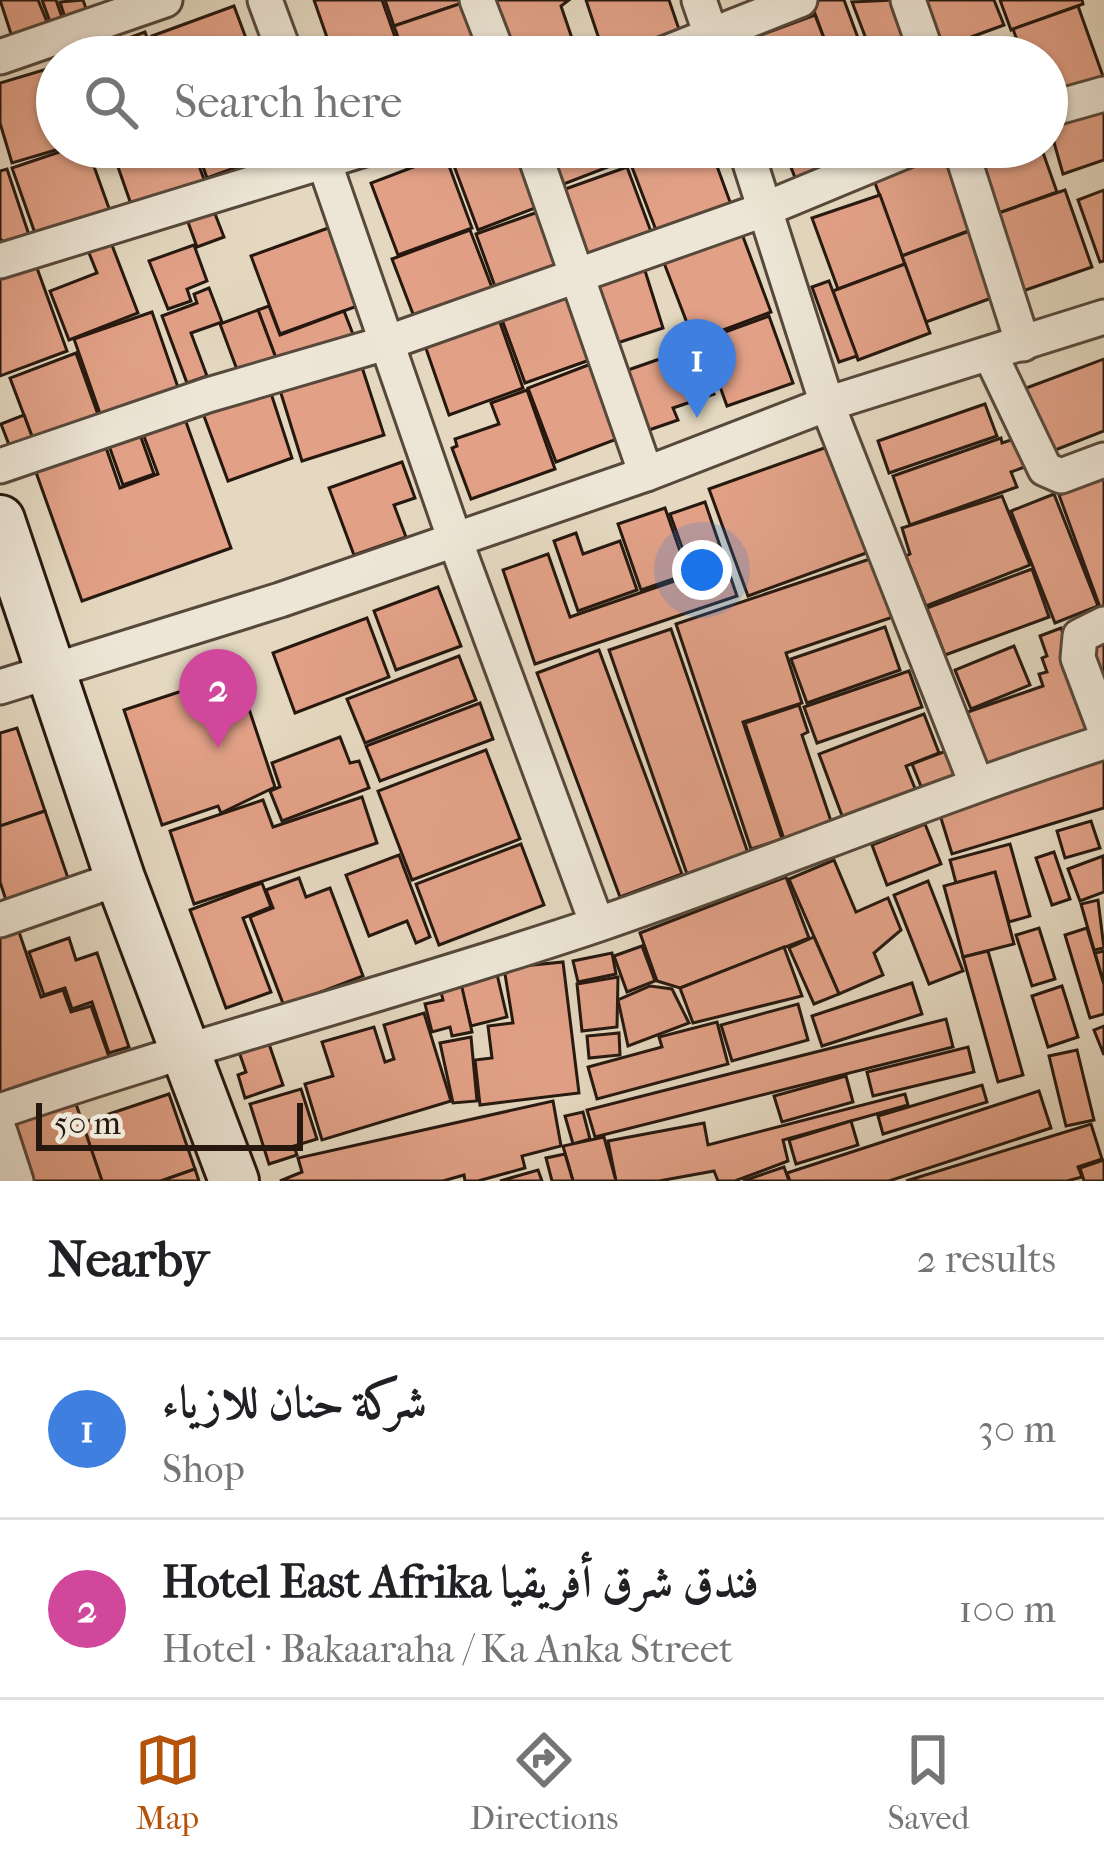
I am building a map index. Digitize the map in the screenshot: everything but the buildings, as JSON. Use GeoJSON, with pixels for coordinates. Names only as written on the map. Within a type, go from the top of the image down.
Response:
{"type":"FeatureCollection","features":[{"type":"Feature","properties":{"kind":"street"},"geometry":{"type":"LineString","coordinates":[[60,36],[164,0]]}},
{"type":"Feature","properties":{"kind":"street"},"geometry":{"type":"LineString","coordinates":[[265,0],[278,36]]}},
{"type":"Feature","properties":{"kind":"street"},"geometry":{"type":"LineString","coordinates":[[477,0],[491,36]]}},
{"type":"Feature","properties":{"kind":"street"},"geometry":{"type":"LineString","coordinates":[[699,0],[712,36]]}},
{"type":"Feature","properties":{"kind":"street"},"geometry":{"type":"LineString","coordinates":[[736,36],[800,0]]}},
{"type":"Feature","properties":{"kind":"street"},"geometry":{"type":"LineString","coordinates":[[908,0],[921,36]]}},
{"type":"Feature","properties":{"kind":"street"},"geometry":{"type":"LineString","coordinates":[[0,57],[36,44]]}},
{"type":"Feature","properties":{"kind":"street"},"geometry":{"type":"LineString","coordinates":[[1068,104],[1104,94]]}},
{"type":"Feature","properties":{"kind":"street"},"geometry":{"type":"LineString","coordinates":[[0,261],[280,168]]}},
{"type":"Feature","properties":{"kind":"street"},"geometry":{"type":"LineString","coordinates":[[327,168],[455,540],[597,924]]}},
{"type":"Feature","properties":{"kind":"street"},"geometry":{"type":"LineString","coordinates":[[539,168],[646,474]]}},
{"type":"Feature","properties":{"kind":"street"},"geometry":{"type":"LineString","coordinates":[[751,168],[827,404],[976,783]]}},
{"type":"Feature","properties":{"kind":"street"},"geometry":{"type":"LineString","coordinates":[[0,466],[208,395],[389,342],[763,210],[864,168]]}},
{"type":"Feature","properties":{"kind":"street"},"geometry":{"type":"LineString","coordinates":[[967,168],[1023,344]]}},
{"type":"Feature","properties":{"kind":"street"},"geometry":{"type":"LineString","coordinates":[[0,687],[455,540],[827,404],[1104,317]]}},
{"type":"Feature","properties":{"kind":"street"},"geometry":{"type":"LineString","coordinates":[[990,354],[1045,470],[1060,476],[1104,460]]}},
{"type":"Feature","properties":{"kind":"street"},"geometry":{"type":"LineString","coordinates":[[0,520],[120,878],[235,1181]]}},
{"type":"Feature","properties":{"kind":"street"},"geometry":{"type":"LineString","coordinates":[[1104,624],[1080,636],[1078,658],[1104,727]]}},
{"type":"Feature","properties":{"kind":"street"},"geometry":{"type":"LineString","coordinates":[[0,1112],[187,1047],[597,924],[976,783],[1104,742]]}},
{"type":"Feature","properties":{"kind":"street"},"geometry":{"type":"LineString","coordinates":[[0,920],[120,878]]}},
{"type":"Feature","properties":{"kind":"street"},"geometry":{"type":"LineString","coordinates":[[0,1132],[16,1181]]}},
{"type":"Feature","properties":{"kind":"place","name":"شركة حنان للازياء"},"geometry":{"type":"Point","coordinates":[697,418]}},
{"type":"Feature","properties":{"kind":"place","name":"Hotel East Afrika فندق شرق أفريقيا"},"geometry":{"type":"Point","coordinates":[218,748]}}]}
